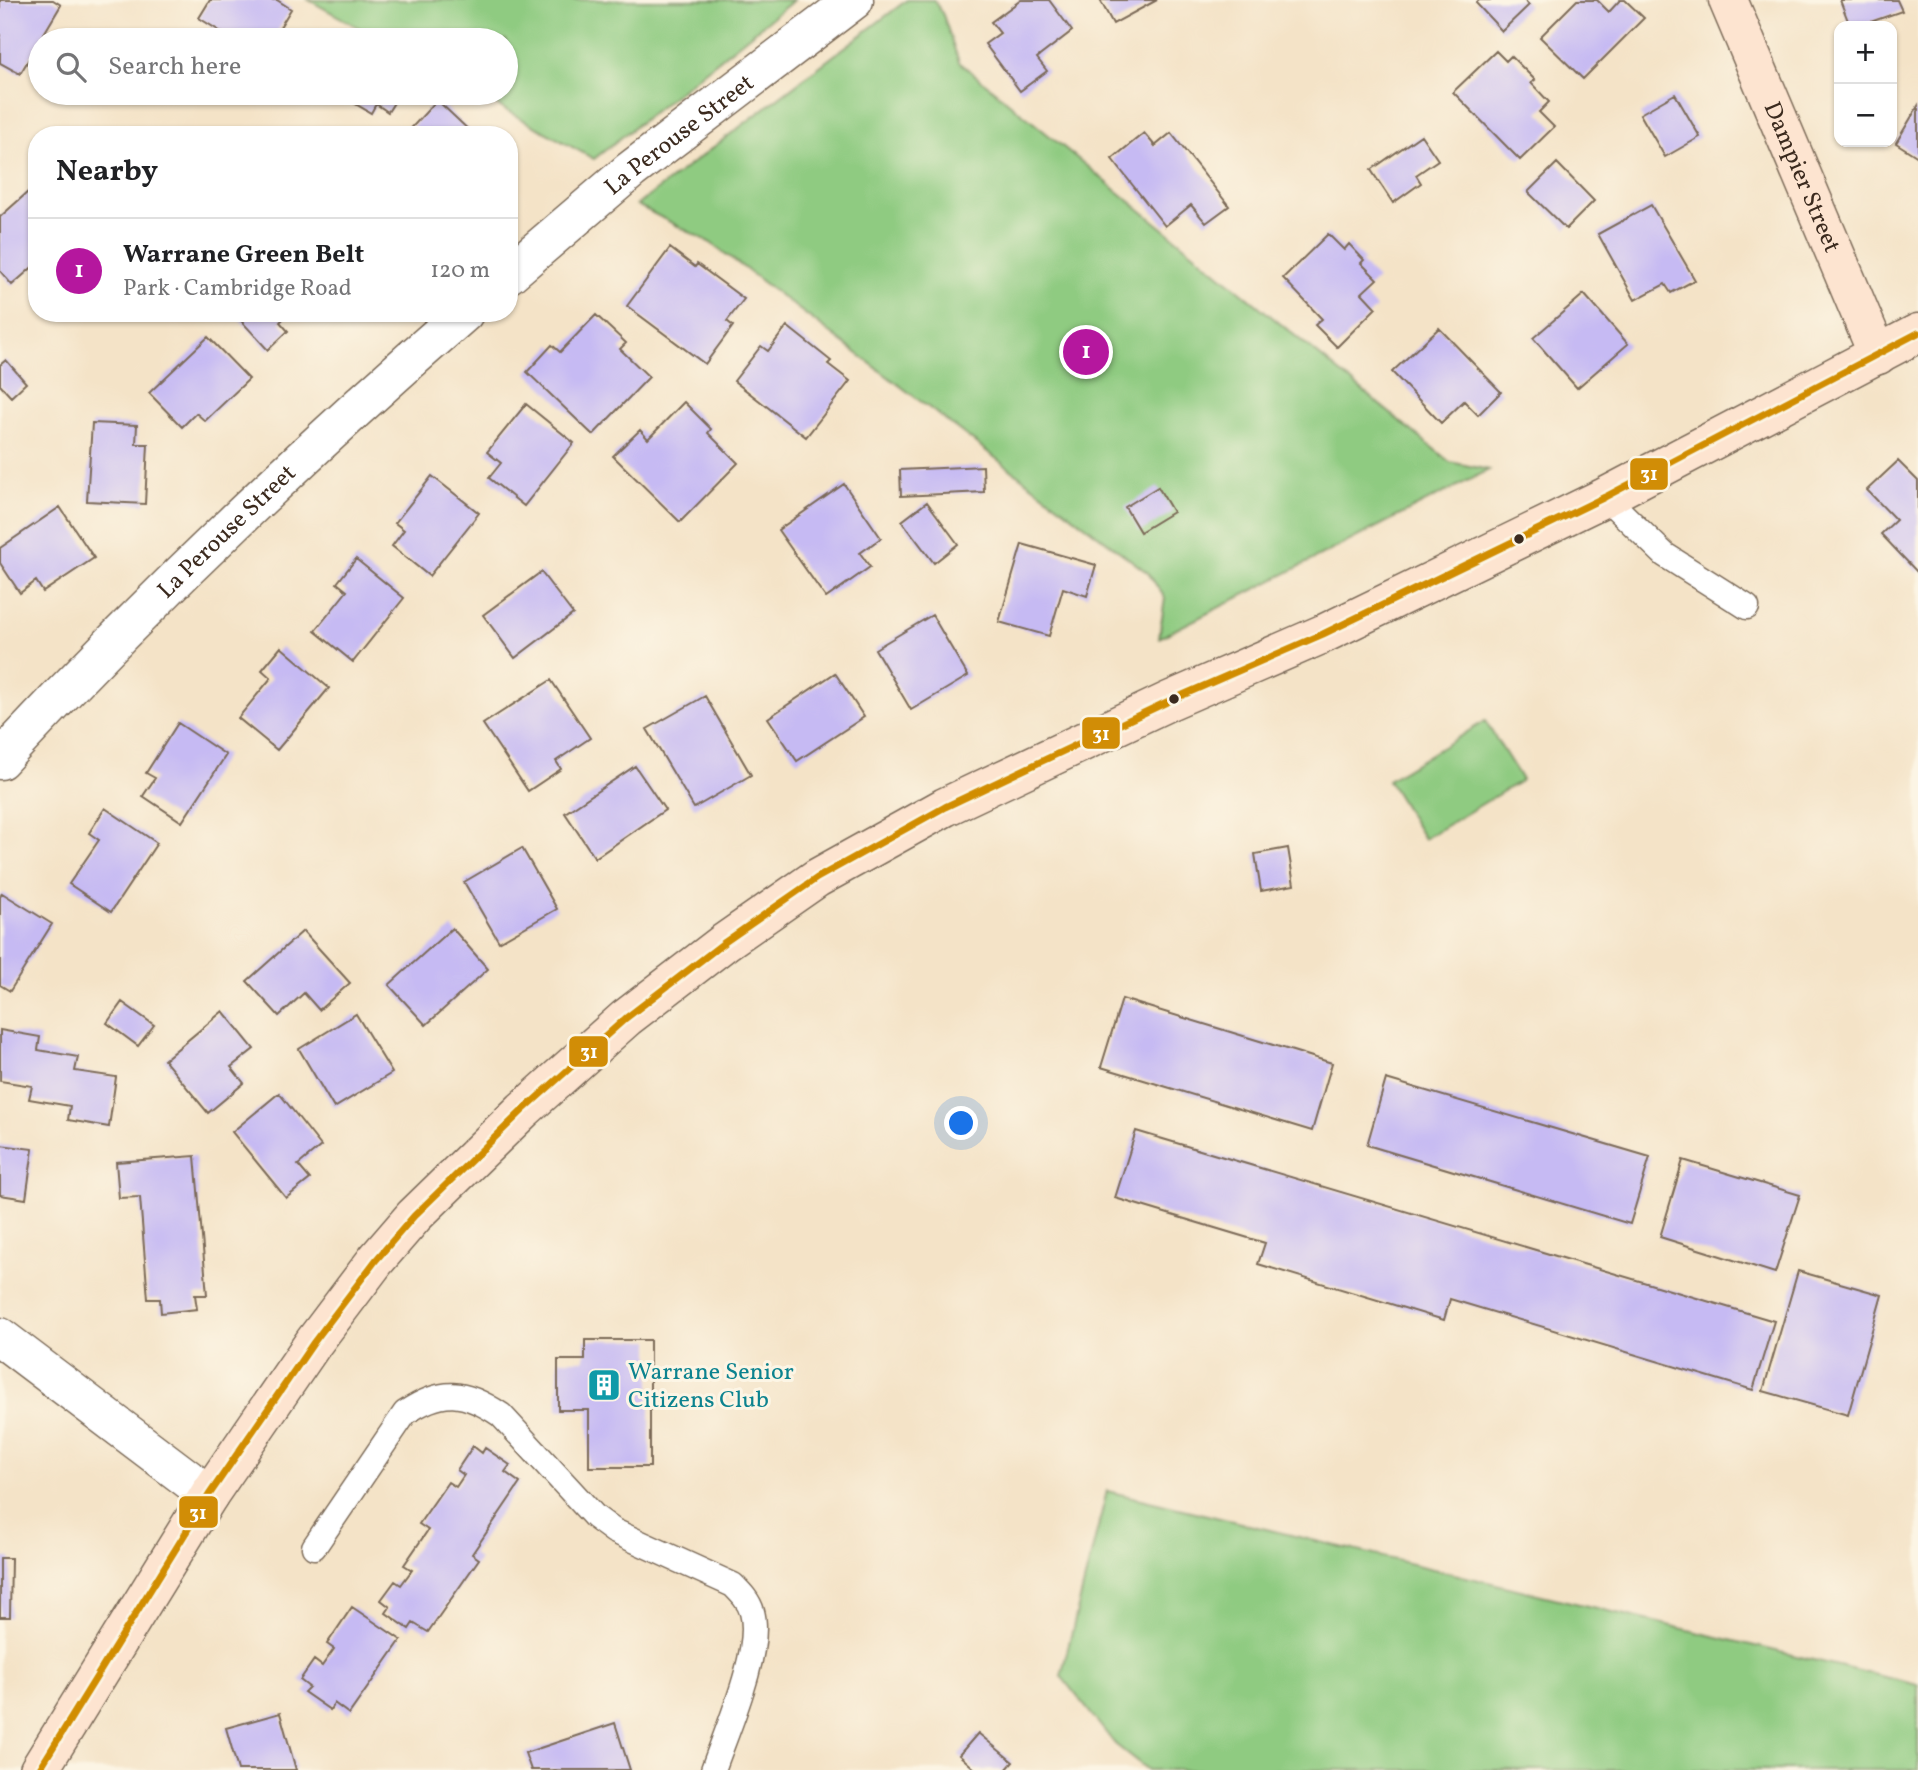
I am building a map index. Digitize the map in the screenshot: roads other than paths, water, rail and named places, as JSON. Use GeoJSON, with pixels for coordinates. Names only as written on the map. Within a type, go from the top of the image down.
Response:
{"type":"FeatureCollection","features":[{"type":"Feature","properties":{"kind":"main road","name":"Dampier Street"},"geometry":{"type":"LineString","coordinates":[[1728,0],[1878,355]]}},
{"type":"Feature","properties":{"kind":"main road"},"geometry":{"type":"LineString","coordinates":[[38,1770],[209,1495],[341,1305],[376,1260],[415,1216],[533,1101],[626,1018],[725,942],[817,878],[945,807],[1169,701],[1323,634],[1605,497],[1918,332]]}},
{"type":"Feature","properties":{"kind":"street","name":"La Perouse Street"},"geometry":{"type":"LineString","coordinates":[[518,266],[631,170],[854,0]]}},
{"type":"Feature","properties":{"kind":"street","name":"La Perouse Street"},"geometry":{"type":"LineString","coordinates":[[0,760],[130,624],[295,465],[454,322]]}},
{"type":"Feature","properties":{"kind":"street"},"geometry":{"type":"LineString","coordinates":[[0,1336],[209,1495]]}},
{"type":"Feature","properties":{"kind":"lane"},"geometry":{"type":"LineString","coordinates":[[1605,497],[1665,555],[1748,607]]}},
{"type":"Feature","properties":{"kind":"lane"},"geometry":{"type":"LineString","coordinates":[[314,1548],[405,1413],[426,1399],[444,1395],[465,1396],[484,1404],[501,1415],[595,1517],[626,1536],[733,1586],[745,1597],[752,1613],[754,1637],[750,1661],[713,1770]]}},
{"type":"Feature","properties":{"kind":"place","name":"Warrane Green Belt"},"geometry":{"type":"Point","coordinates":[1086,352]}},
{"type":"Feature","properties":{"kind":"place","name":"Warrane Senior Citizens Club"},"geometry":{"type":"Point","coordinates":[604,1385]}}]}
